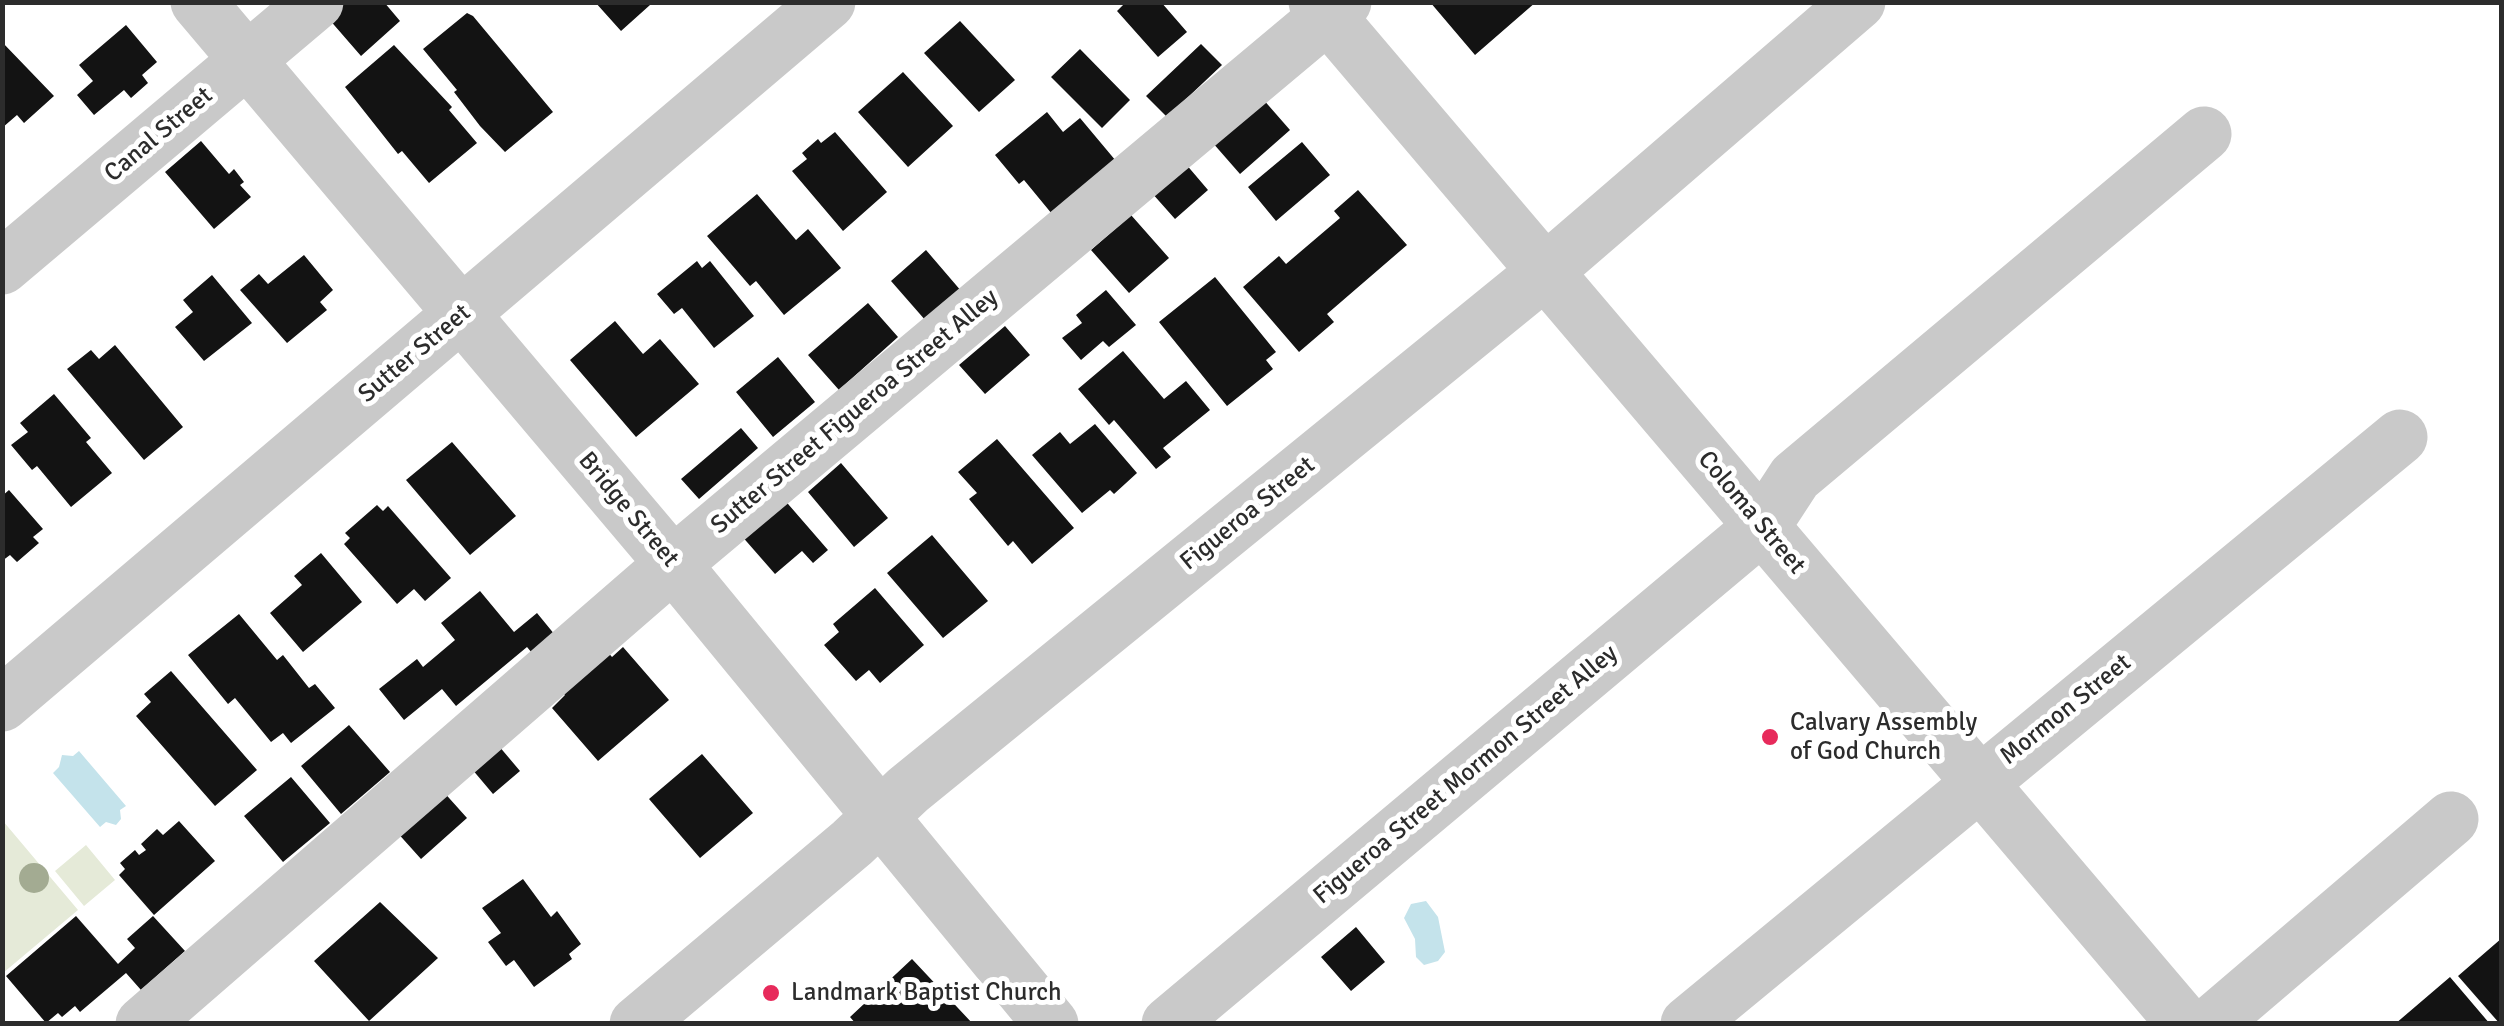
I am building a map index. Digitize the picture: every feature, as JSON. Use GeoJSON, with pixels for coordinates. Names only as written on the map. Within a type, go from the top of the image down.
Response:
{"type":"FeatureCollection","features":[{"type":"Feature","properties":{"kind":"street","name":"Bridge Street"},"geometry":{"type":"LineString","coordinates":[[198,2],[673,564],[1051,1024]]}},
{"type":"Feature","properties":{"kind":"street","name":"Canal Street"},"geometry":{"type":"LineString","coordinates":[[2,268],[316,2]]}},
{"type":"Feature","properties":{"kind":"street","name":"Sutter Street"},"geometry":{"type":"LineString","coordinates":[[2,704],[828,2]]}},
{"type":"Feature","properties":{"kind":"street","name":"Figueroa Street"},"geometry":{"type":"LineString","coordinates":[[637,1024],[924,778],[1546,272],[1858,2]]}},
{"type":"Feature","properties":{"kind":"street","name":"Coloma Street"},"geometry":{"type":"LineString","coordinates":[[1330,7],[1546,272],[2185,1024]]}},
{"type":"Feature","properties":{"kind":"street","name":"Sutter Street Figueroa Street Alley"},"geometry":{"type":"LineString","coordinates":[[143,1024],[673,564],[1330,7]]}},
{"type":"Feature","properties":{"kind":"street","name":"Figueroa Street Mormon Street Alley"},"geometry":{"type":"LineString","coordinates":[[1169,1024],[1762,526],[1795,477],[2204,134]]}},
{"type":"Feature","properties":{"kind":"street","name":"Mormon Street"},"geometry":{"type":"LineString","coordinates":[[1688,1024],[2400,437]]}},
{"type":"Feature","properties":{"kind":"street"},"geometry":{"type":"LineString","coordinates":[[2211,1024],[2451,819]]}},
{"type":"Feature","properties":{"kind":"green space"},"geometry":{"type":"Polygon","coordinates":[[[3,821],[78,910],[2,973],[3,821]]]}},
{"type":"Feature","properties":{"kind":"green space"},"geometry":{"type":"Polygon","coordinates":[[[86,845],[115,880],[84,906],[55,871],[86,845]]]}},
{"type":"Feature","properties":{"kind":"water"},"geometry":{"type":"Polygon","coordinates":[[[79,751],[126,806],[120,810],[121,819],[116,825],[106,822],[100,827],[53,773],[62,755],[73,756],[79,751]]]}},
{"type":"Feature","properties":{"kind":"water"},"geometry":{"type":"Polygon","coordinates":[[[1426,901],[1438,917],[1445,952],[1438,961],[1424,965],[1416,957],[1415,939],[1404,918],[1411,904],[1426,901]]]}},
{"type":"Feature","properties":{"kind":"building"},"geometry":{"type":"Polygon","coordinates":[[[346,2],[384,2],[400,21],[361,56],[328,18],[346,2]]]}},
{"type":"Feature","properties":{"kind":"building"},"geometry":{"type":"Polygon","coordinates":[[[595,2],[648,2],[650,5],[621,31],[595,2]]]}},
{"type":"Feature","properties":{"kind":"building"},"geometry":{"type":"Polygon","coordinates":[[[1126,2],[1161,2],[1187,32],[1158,57],[1117,11],[1126,2]]]}},
{"type":"Feature","properties":{"kind":"building"},"geometry":{"type":"Polygon","coordinates":[[[1430,2],[1536,2],[1475,55],[1430,2]]]}},
{"type":"Feature","properties":{"kind":"building"},"geometry":{"type":"Polygon","coordinates":[[[467,13],[553,112],[505,152],[480,126],[423,49],[467,13]]]}},
{"type":"Feature","properties":{"kind":"building"},"geometry":{"type":"Polygon","coordinates":[[[960,21],[1015,80],[979,112],[924,53],[960,21]]]}},
{"type":"Feature","properties":{"kind":"building"},"geometry":{"type":"Polygon","coordinates":[[[126,25],[157,62],[142,75],[148,83],[131,98],[124,90],[94,115],[77,95],[93,81],[79,65],[126,25]]]}},
{"type":"Feature","properties":{"kind":"building"},"geometry":{"type":"Polygon","coordinates":[[[2,42],[54,96],[24,123],[17,115],[2,128],[2,42]]]}},
{"type":"Feature","properties":{"kind":"building"},"geometry":{"type":"Polygon","coordinates":[[[1201,44],[1222,65],[1167,117],[1146,96],[1201,44]]]}},
{"type":"Feature","properties":{"kind":"building"},"geometry":{"type":"Polygon","coordinates":[[[394,45],[452,107],[449,110],[477,143],[429,183],[402,151],[398,154],[345,87],[394,45]]]}},
{"type":"Feature","properties":{"kind":"building"},"geometry":{"type":"Polygon","coordinates":[[[1080,49],[1130,100],[1102,128],[1051,77],[1080,49]]]}},
{"type":"Feature","properties":{"kind":"building"},"geometry":{"type":"Polygon","coordinates":[[[903,72],[953,126],[908,167],[858,112],[903,72]]]}},
{"type":"Feature","properties":{"kind":"building"},"geometry":{"type":"Polygon","coordinates":[[[1262,98],[1290,130],[1240,174],[1212,142],[1262,98]]]}},
{"type":"Feature","properties":{"kind":"building"},"geometry":{"type":"Polygon","coordinates":[[[1047,112],[1063,132],[1080,118],[1116,161],[1052,214],[1024,180],[1019,184],[995,155],[1047,112]]]}},
{"type":"Feature","properties":{"kind":"building"},"geometry":{"type":"Polygon","coordinates":[[[835,132],[887,192],[843,231],[792,171],[807,159],[802,153],[818,139],[821,143],[835,132]]]}},
{"type":"Feature","properties":{"kind":"building"},"geometry":{"type":"Polygon","coordinates":[[[201,141],[229,174],[234,169],[244,182],[240,185],[251,197],[214,229],[165,172],[201,141]]]}},
{"type":"Feature","properties":{"kind":"building"},"geometry":{"type":"Polygon","coordinates":[[[1302,142],[1330,175],[1276,221],[1248,187],[1302,142]]]}},
{"type":"Feature","properties":{"kind":"building"},"geometry":{"type":"Polygon","coordinates":[[[1185,163],[1208,190],[1175,219],[1151,192],[1185,163]]]}},
{"type":"Feature","properties":{"kind":"building"},"geometry":{"type":"Polygon","coordinates":[[[1358,190],[1407,245],[1327,314],[1334,322],[1299,352],[1243,287],[1279,256],[1286,264],[1340,218],[1334,211],[1358,190]]]}},
{"type":"Feature","properties":{"kind":"building"},"geometry":{"type":"Polygon","coordinates":[[[757,194],[796,240],[808,229],[841,268],[784,315],[756,281],[750,286],[707,236],[757,194]]]}},
{"type":"Feature","properties":{"kind":"building"},"geometry":{"type":"Polygon","coordinates":[[[1131,215],[1169,258],[1129,293],[1091,250],[1131,215]]]}},
{"type":"Feature","properties":{"kind":"building"},"geometry":{"type":"Polygon","coordinates":[[[926,250],[962,292],[926,321],[891,281],[926,250]]]}},
{"type":"Feature","properties":{"kind":"building"},"geometry":{"type":"Polygon","coordinates":[[[304,255],[333,290],[320,302],[327,310],[287,343],[240,290],[259,274],[268,284],[304,255]]]}},
{"type":"Feature","properties":{"kind":"building"},"geometry":{"type":"Polygon","coordinates":[[[697,261],[702,268],[710,261],[754,316],[714,348],[682,308],[674,314],[657,294],[697,261]]]}},
{"type":"Feature","properties":{"kind":"building"},"geometry":{"type":"Polygon","coordinates":[[[212,275],[252,323],[204,361],[175,327],[193,312],[183,300],[212,275]]]}},
{"type":"Feature","properties":{"kind":"building"},"geometry":{"type":"Polygon","coordinates":[[[1215,277],[1276,352],[1266,360],[1273,369],[1227,406],[1159,322],[1215,277]]]}},
{"type":"Feature","properties":{"kind":"building"},"geometry":{"type":"Polygon","coordinates":[[[1106,290],[1136,325],[1109,347],[1103,341],[1081,360],[1062,338],[1082,323],[1076,315],[1106,290]]]}},
{"type":"Feature","properties":{"kind":"building"},"geometry":{"type":"Polygon","coordinates":[[[868,303],[898,337],[839,390],[808,355],[868,303]]]}},
{"type":"Feature","properties":{"kind":"building"},"geometry":{"type":"Polygon","coordinates":[[[615,321],[643,354],[660,339],[699,384],[636,437],[570,360],[615,321]]]}},
{"type":"Feature","properties":{"kind":"building"},"geometry":{"type":"Polygon","coordinates":[[[1005,326],[1030,355],[985,394],[959,365],[1005,326]]]}},
{"type":"Feature","properties":{"kind":"building"},"geometry":{"type":"Polygon","coordinates":[[[115,345],[183,427],[144,460],[67,369],[91,350],[99,359],[115,345]]]}},
{"type":"Feature","properties":{"kind":"building"},"geometry":{"type":"Polygon","coordinates":[[[1123,351],[1164,399],[1186,381],[1210,410],[1163,448],[1171,457],[1156,469],[1114,420],[1109,425],[1078,389],[1123,351]]]}},
{"type":"Feature","properties":{"kind":"building"},"geometry":{"type":"Polygon","coordinates":[[[778,357],[815,402],[773,437],[736,392],[778,357]]]}},
{"type":"Feature","properties":{"kind":"building"},"geometry":{"type":"Polygon","coordinates":[[[54,394],[91,438],[86,442],[112,473],[71,507],[37,466],[32,470],[11,445],[28,432],[20,423],[54,394]]]}},
{"type":"Feature","properties":{"kind":"building"},"geometry":{"type":"Polygon","coordinates":[[[1095,424],[1137,473],[1114,494],[1110,490],[1082,513],[1032,455],[1060,432],[1070,444],[1095,424]]]}},
{"type":"Feature","properties":{"kind":"building"},"geometry":{"type":"Polygon","coordinates":[[[741,428],[758,448],[699,499],[681,479],[741,428]]]}},
{"type":"Feature","properties":{"kind":"building"},"geometry":{"type":"Polygon","coordinates":[[[997,439],[1074,528],[1032,564],[1013,541],[1008,546],[969,499],[977,493],[958,472],[997,439]]]}},
{"type":"Feature","properties":{"kind":"building"},"geometry":{"type":"Polygon","coordinates":[[[452,442],[516,516],[470,555],[406,480],[452,442]]]}},
{"type":"Feature","properties":{"kind":"building"},"geometry":{"type":"Polygon","coordinates":[[[841,463],[888,518],[854,547],[808,492],[841,463]]]}},
{"type":"Feature","properties":{"kind":"building"},"geometry":{"type":"Polygon","coordinates":[[[9,490],[43,529],[33,537],[39,543],[17,562],[10,555],[2,561],[2,496],[9,490]]]}},
{"type":"Feature","properties":{"kind":"building"},"geometry":{"type":"Polygon","coordinates":[[[782,497],[828,550],[813,563],[802,551],[775,574],[740,534],[782,497]]]}},
{"type":"Feature","properties":{"kind":"building"},"geometry":{"type":"Polygon","coordinates":[[[377,505],[383,511],[388,506],[451,578],[425,601],[414,589],[397,604],[344,544],[350,538],[345,533],[377,505]]]}},
{"type":"Feature","properties":{"kind":"building"},"geometry":{"type":"Polygon","coordinates":[[[932,535],[988,601],[943,638],[887,573],[932,535]]]}},
{"type":"Feature","properties":{"kind":"building"},"geometry":{"type":"Polygon","coordinates":[[[321,553],[362,602],[303,652],[270,613],[302,585],[294,576],[321,553]]]}},
{"type":"Feature","properties":{"kind":"building"},"geometry":{"type":"Polygon","coordinates":[[[875,588],[924,645],[880,683],[869,670],[856,681],[824,645],[839,632],[833,624],[875,588]]]}},
{"type":"Feature","properties":{"kind":"building"},"geometry":{"type":"Polygon","coordinates":[[[480,591],[514,632],[537,613],[555,635],[532,653],[527,647],[456,706],[442,689],[404,720],[379,689],[417,659],[423,667],[455,640],[441,623],[480,591]]]}},
{"type":"Feature","properties":{"kind":"building"},"geometry":{"type":"Polygon","coordinates":[[[239,614],[277,660],[283,655],[309,688],[315,684],[335,708],[291,743],[283,733],[271,742],[235,698],[228,704],[188,655],[239,614]]]}},
{"type":"Feature","properties":{"kind":"building"},"geometry":{"type":"Polygon","coordinates":[[[623,647],[669,700],[598,761],[552,708],[565,695],[559,689],[605,649],[612,657],[623,647]]]}},
{"type":"Feature","properties":{"kind":"building"},"geometry":{"type":"Polygon","coordinates":[[[171,671],[257,770],[215,806],[136,716],[151,702],[144,694],[171,671]]]}},
{"type":"Feature","properties":{"kind":"building"},"geometry":{"type":"Polygon","coordinates":[[[349,725],[390,772],[341,814],[301,766],[349,725]]]}},
{"type":"Feature","properties":{"kind":"building"},"geometry":{"type":"Polygon","coordinates":[[[493,739],[520,771],[493,794],[466,762],[493,739]]]}},
{"type":"Feature","properties":{"kind":"building"},"geometry":{"type":"Polygon","coordinates":[[[702,754],[753,813],[700,858],[649,799],[702,754]]]}},
{"type":"Feature","properties":{"kind":"building"},"geometry":{"type":"Polygon","coordinates":[[[291,777],[330,823],[283,862],[244,816],[291,777]]]}},
{"type":"Feature","properties":{"kind":"building"},"geometry":{"type":"Polygon","coordinates":[[[441,789],[467,818],[421,859],[395,830],[441,789]]]}},
{"type":"Feature","properties":{"kind":"building"},"geometry":{"type":"Polygon","coordinates":[[[179,821],[215,861],[154,915],[119,875],[125,869],[120,863],[135,850],[139,855],[146,850],[141,844],[157,829],[163,835],[179,821]]]}},
{"type":"Feature","properties":{"kind":"building"},"geometry":{"type":"Polygon","coordinates":[[[523,879],[551,917],[557,911],[581,944],[569,954],[572,959],[534,987],[514,960],[506,966],[488,942],[501,933],[482,908],[523,879]]]}},
{"type":"Feature","properties":{"kind":"building"},"geometry":{"type":"Polygon","coordinates":[[[380,902],[438,958],[369,1021],[314,961],[380,902]]]}},
{"type":"Feature","properties":{"kind":"building"},"geometry":{"type":"Polygon","coordinates":[[[76,916],[118,964],[135,948],[127,939],[153,916],[185,951],[141,990],[126,973],[80,1012],[75,1006],[46,1023],[6,976],[76,916]]]}},
{"type":"Feature","properties":{"kind":"building"},"geometry":{"type":"Polygon","coordinates":[[[1356,927],[1385,962],[1351,991],[1321,957],[1356,927]]]}},
{"type":"Feature","properties":{"kind":"building"},"geometry":{"type":"Polygon","coordinates":[[[2502,938],[2502,1024],[2500,1024],[2458,976],[2502,938]]]}},
{"type":"Feature","properties":{"kind":"building"},"geometry":{"type":"Polygon","coordinates":[[[912,959],[973,1024],[856,1024],[850,1017],[912,959]]]}},
{"type":"Feature","properties":{"kind":"building"},"geometry":{"type":"Polygon","coordinates":[[[2450,977],[2490,1024],[2395,1024],[2450,977]]]}},
{"type":"Feature","properties":{"kind":"place","name":"Calvary Assembly of God Church"},"geometry":{"type":"Point","coordinates":[1770,737]}},
{"type":"Feature","properties":{"kind":"place","name":"Landmark Baptist Church"},"geometry":{"type":"Point","coordinates":[771,993]}}]}
